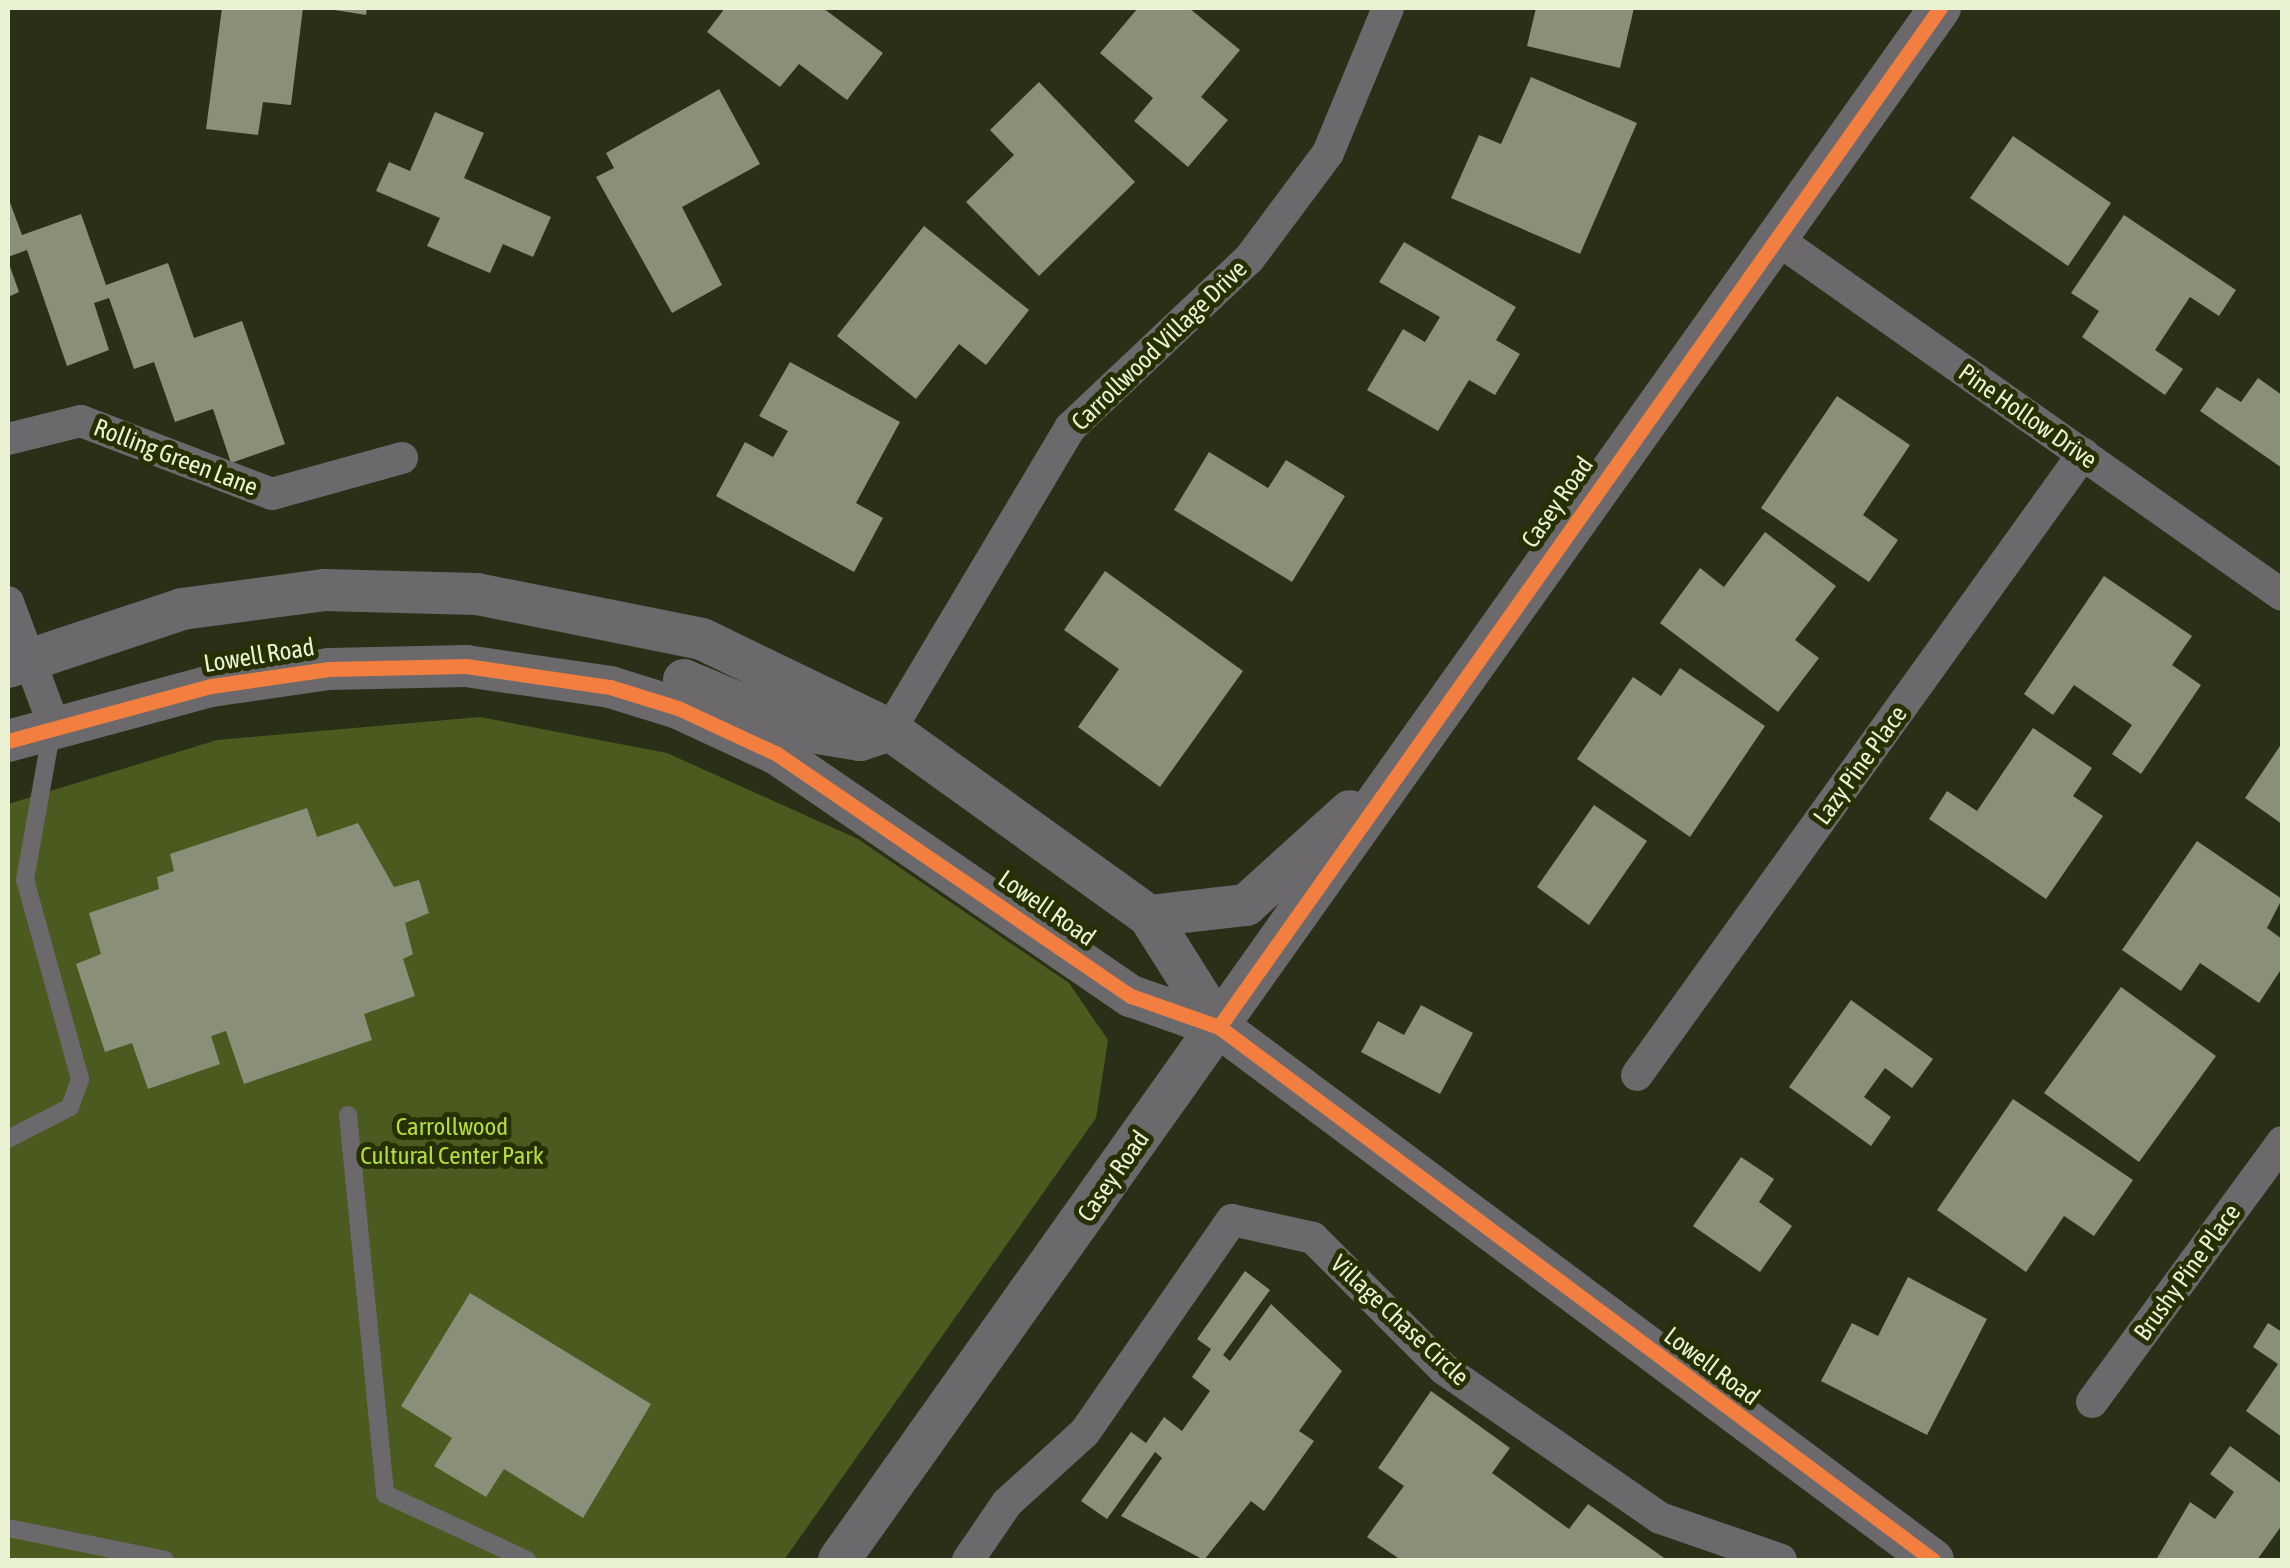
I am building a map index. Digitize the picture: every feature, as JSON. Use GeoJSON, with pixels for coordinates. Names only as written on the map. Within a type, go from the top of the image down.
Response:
{"type":"FeatureCollection","features":[{"type":"Feature","properties":{"kind":"street","name":"Carrollwood Village Drive"},"geometry":{"type":"LineString","coordinates":[[890,730],[1070,428],[1249,259],[1328,152],[1388,8]]}},
{"type":"Feature","properties":{"kind":"street","name":"Casey Road"},"geometry":{"type":"LineString","coordinates":[[839,1560],[1940,8]]}},
{"type":"Feature","properties":{"kind":"street","name":"Pine Hollow Drive"},"geometry":{"type":"LineString","coordinates":[[1774,237],[2282,595]]}},
{"type":"Feature","properties":{"kind":"street","name":"Rolling Green Lane"},"geometry":{"type":"LineString","coordinates":[[8,440],[81,421],[272,494],[402,458]]}},
{"type":"Feature","properties":{"kind":"street","name":"Lazy Pine Place"},"geometry":{"type":"LineString","coordinates":[[1638,1075],[2083,454]]}},
{"type":"Feature","properties":{"kind":"street","name":"Lowell Road"},"geometry":{"type":"LineString","coordinates":[[18,664],[182,609],[324,590],[478,594],[702,638],[890,730],[1149,916],[1219,1027]]}},
{"type":"Feature","properties":{"kind":"street"},"geometry":{"type":"LineString","coordinates":[[8,602],[18,664],[53,723]]}},
{"type":"Feature","properties":{"kind":"street","name":"Lowell Road"},"geometry":{"type":"LineString","coordinates":[[8,741],[53,723],[329,669],[466,666],[610,687],[778,754],[1130,996],[1219,1027],[1933,1560]]}},
{"type":"Feature","properties":{"kind":"street"},"geometry":{"type":"LineString","coordinates":[[610,687],[674,676],[806,731],[860,740],[890,730]]}},
{"type":"Feature","properties":{"kind":"street"},"geometry":{"type":"LineString","coordinates":[[1149,916],[1246,905],[1344,814],[1378,799]]}},
{"type":"Feature","properties":{"kind":"street","name":"Brushy Pine Place"},"geometry":{"type":"LineString","coordinates":[[2092,1402],[2282,1142]]}},
{"type":"Feature","properties":{"kind":"street","name":"Village Chase Circle"},"geometry":{"type":"LineString","coordinates":[[968,1560],[1007,1503],[1085,1432],[1232,1220],[1314,1238],[1444,1368],[1660,1518],[1781,1560]]}},
{"type":"Feature","properties":{"kind":"lane"},"geometry":{"type":"LineString","coordinates":[[8,1140],[70,1107],[80,1079],[30,921],[26,880],[53,723]]}},
{"type":"Feature","properties":{"kind":"lane"},"geometry":{"type":"LineString","coordinates":[[8,914],[30,921]]}},
{"type":"Feature","properties":{"kind":"lane"},"geometry":{"type":"LineString","coordinates":[[348,1115],[385,1494],[527,1560]]}},
{"type":"Feature","properties":{"kind":"lane"},"geometry":{"type":"LineString","coordinates":[[8,1528],[165,1560]]}},
{"type":"Feature","properties":{"kind":"green space","name":"Carrollwood Cultural Center Park"},"geometry":{"type":"Polygon","coordinates":[[[480,717],[667,753],[858,839],[1069,983],[1108,1040],[1096,1118],[784,1560],[8,1560],[8,804],[217,740],[480,717]]]}},
{"type":"Feature","properties":{"kind":"building"},"geometry":{"type":"Polygon","coordinates":[[[222,8],[303,8],[291,105],[263,102],[258,135],[206,129],[222,8]]]}},
{"type":"Feature","properties":{"kind":"building"},"geometry":{"type":"Polygon","coordinates":[[[322,8],[367,8],[366,15],[322,8]]]}},
{"type":"Feature","properties":{"kind":"building"},"geometry":{"type":"Polygon","coordinates":[[[725,8],[823,8],[883,53],[847,100],[799,64],[780,87],[707,32],[725,8]]]}},
{"type":"Feature","properties":{"kind":"building"},"geometry":{"type":"Polygon","coordinates":[[[1138,8],[1189,8],[1240,50],[1201,97],[1228,120],[1188,167],[1134,121],[1153,98],[1100,53],[1138,8]]]}},
{"type":"Feature","properties":{"kind":"building"},"geometry":{"type":"Polygon","coordinates":[[[1536,8],[1634,8],[1620,68],[1527,46],[1536,8]]]}},
{"type":"Feature","properties":{"kind":"building"},"geometry":{"type":"Polygon","coordinates":[[[1531,77],[1637,123],[1580,254],[1451,198],[1479,135],[1501,144],[1531,77]]]}},
{"type":"Feature","properties":{"kind":"building"},"geometry":{"type":"Polygon","coordinates":[[[1039,82],[1135,182],[1039,276],[966,202],[1014,155],[990,130],[1039,82]]]}},
{"type":"Feature","properties":{"kind":"building"},"geometry":{"type":"Polygon","coordinates":[[[719,89],[760,164],[682,207],[722,285],[672,313],[596,177],[614,168],[606,153],[719,89]]]}},
{"type":"Feature","properties":{"kind":"building"},"geometry":{"type":"Polygon","coordinates":[[[435,112],[484,133],[464,178],[551,217],[533,257],[503,244],[490,273],[427,246],[440,218],[376,191],[389,162],[410,171],[435,112]]]}},
{"type":"Feature","properties":{"kind":"building"},"geometry":{"type":"Polygon","coordinates":[[[2013,136],[2111,203],[2068,266],[1970,198],[2013,136]]]}},
{"type":"Feature","properties":{"kind":"building"},"geometry":{"type":"Polygon","coordinates":[[[8,197],[22,235],[81,214],[106,285],[168,263],[194,338],[242,321],[285,444],[231,463],[213,409],[175,422],[154,362],[134,369],[109,298],[94,303],[109,350],[67,366],[27,250],[8,257],[8,197]]]}},
{"type":"Feature","properties":{"kind":"building"},"geometry":{"type":"Polygon","coordinates":[[[2124,215],[2236,290],[2219,316],[2190,297],[2155,350],[2183,369],[2165,395],[2082,337],[2099,311],[2071,293],[2124,215]]]}},
{"type":"Feature","properties":{"kind":"building"},"geometry":{"type":"Polygon","coordinates":[[[924,226],[1029,310],[986,365],[959,344],[916,399],[837,336],[924,226]]]}},
{"type":"Feature","properties":{"kind":"building"},"geometry":{"type":"Polygon","coordinates":[[[1404,242],[1516,307],[1496,340],[1520,354],[1495,395],[1469,380],[1438,431],[1367,390],[1403,329],[1425,342],[1440,317],[1379,282],[1404,242]]]}},
{"type":"Feature","properties":{"kind":"building"},"geometry":{"type":"Polygon","coordinates":[[[8,261],[19,292],[8,297],[8,261]]]}},
{"type":"Feature","properties":{"kind":"building"},"geometry":{"type":"Polygon","coordinates":[[[790,362],[900,422],[856,503],[883,518],[854,572],[716,496],[745,442],[773,457],[788,431],[759,416],[790,362]]]}},
{"type":"Feature","properties":{"kind":"building"},"geometry":{"type":"Polygon","coordinates":[[[2258,378],[2282,395],[2282,468],[2200,411],[2217,387],[2241,402],[2258,378]]]}},
{"type":"Feature","properties":{"kind":"building"},"geometry":{"type":"Polygon","coordinates":[[[1837,396],[1910,445],[1863,515],[1898,540],[1869,582],[1761,508],[1837,396]]]}},
{"type":"Feature","properties":{"kind":"building"},"geometry":{"type":"Polygon","coordinates":[[[1209,452],[1268,488],[1286,460],[1345,496],[1292,582],[1174,510],[1209,452]]]}},
{"type":"Feature","properties":{"kind":"building"},"geometry":{"type":"Polygon","coordinates":[[[1765,532],[1836,586],[1795,640],[1819,658],[1778,712],[1660,623],[1700,568],[1724,587],[1765,532]]]}},
{"type":"Feature","properties":{"kind":"building"},"geometry":{"type":"Polygon","coordinates":[[[1105,571],[1243,671],[1160,787],[1078,727],[1119,669],[1064,630],[1105,571]]]}},
{"type":"Feature","properties":{"kind":"building"},"geometry":{"type":"Polygon","coordinates":[[[2104,576],[2192,636],[2172,665],[2201,685],[2141,774],[2112,754],[2132,725],[2074,685],[2053,715],[2024,694],[2104,576]]]}},
{"type":"Feature","properties":{"kind":"building"},"geometry":{"type":"Polygon","coordinates":[[[1680,668],[1765,726],[1690,837],[1577,759],[1633,677],[1661,696],[1680,668]]]}},
{"type":"Feature","properties":{"kind":"building"},"geometry":{"type":"Polygon","coordinates":[[[2033,728],[2092,768],[2073,796],[2103,816],[2046,899],[1929,819],[1947,791],[1977,811],[2033,728]]]}},
{"type":"Feature","properties":{"kind":"building"},"geometry":{"type":"Polygon","coordinates":[[[2282,743],[2282,824],[2245,798],[2282,743]]]}},
{"type":"Feature","properties":{"kind":"building"},"geometry":{"type":"Polygon","coordinates":[[[1594,805],[1647,841],[1589,925],[1537,887],[1594,805]]]}},
{"type":"Feature","properties":{"kind":"building"},"geometry":{"type":"Polygon","coordinates":[[[307,808],[317,837],[358,823],[394,887],[419,880],[429,913],[405,923],[413,954],[403,959],[415,996],[364,1014],[372,1040],[244,1084],[226,1031],[211,1036],[220,1064],[148,1089],[132,1043],[105,1052],[76,964],[101,954],[89,913],[159,889],[157,877],[174,871],[170,854],[307,808]]]}},
{"type":"Feature","properties":{"kind":"building"},"geometry":{"type":"Polygon","coordinates":[[[2197,841],[2282,899],[2267,928],[2282,939],[2282,968],[2259,1003],[2200,963],[2181,991],[2122,950],[2197,841]]]}},
{"type":"Feature","properties":{"kind":"building"},"geometry":{"type":"Polygon","coordinates":[[[2121,987],[2216,1056],[2139,1162],[2044,1093],[2121,987]]]}},
{"type":"Feature","properties":{"kind":"building"},"geometry":{"type":"Polygon","coordinates":[[[1851,1000],[1933,1059],[1912,1088],[1885,1068],[1864,1097],[1891,1117],[1871,1146],[1789,1087],[1851,1000]]]}},
{"type":"Feature","properties":{"kind":"building"},"geometry":{"type":"Polygon","coordinates":[[[1421,1005],[1473,1033],[1440,1094],[1361,1052],[1378,1021],[1404,1035],[1421,1005]]]}},
{"type":"Feature","properties":{"kind":"building"},"geometry":{"type":"Polygon","coordinates":[[[2013,1099],[2133,1180],[2094,1236],[2064,1216],[2026,1272],[1937,1210],[2013,1099]]]}},
{"type":"Feature","properties":{"kind":"building"},"geometry":{"type":"Polygon","coordinates":[[[1741,1157],[1774,1179],[1759,1202],[1792,1226],[1760,1272],[1693,1226],[1741,1157]]]}},
{"type":"Feature","properties":{"kind":"building"},"geometry":{"type":"Polygon","coordinates":[[[1245,1271],[1270,1290],[1223,1355],[1230,1361],[1271,1304],[1342,1371],[1299,1431],[1314,1441],[1264,1511],[1251,1501],[1204,1560],[1121,1516],[1162,1458],[1155,1452],[1107,1519],[1081,1501],[1131,1432],[1146,1443],[1164,1417],[1182,1431],[1210,1391],[1192,1377],[1211,1349],[1197,1339],[1245,1271]]]}},
{"type":"Feature","properties":{"kind":"building"},"geometry":{"type":"Polygon","coordinates":[[[1908,1277],[1987,1319],[1927,1435],[1821,1381],[1852,1323],[1878,1336],[1908,1277]]]}},
{"type":"Feature","properties":{"kind":"building"},"geometry":{"type":"Polygon","coordinates":[[[470,1293],[651,1404],[583,1518],[504,1469],[486,1497],[434,1466],[452,1438],[401,1406],[470,1293]]]}},
{"type":"Feature","properties":{"kind":"building"},"geometry":{"type":"Polygon","coordinates":[[[2268,1323],[2282,1332],[2282,1437],[2246,1411],[2278,1364],[2253,1347],[2268,1323]]]}},
{"type":"Feature","properties":{"kind":"building"},"geometry":{"type":"Polygon","coordinates":[[[1431,1391],[1510,1448],[1492,1473],[1569,1529],[1588,1504],[1667,1560],[1401,1560],[1367,1537],[1404,1486],[1378,1468],[1431,1391]]]}},
{"type":"Feature","properties":{"kind":"building"},"geometry":{"type":"Polygon","coordinates":[[[2230,1446],[2282,1484],[2282,1525],[2257,1560],[2156,1560],[2190,1502],[2215,1519],[2234,1492],[2210,1474],[2230,1446]]]}},
{"type":"Feature","properties":{"kind":"cycle path"},"geometry":{"type":"LineString","coordinates":[[1219,1027],[1940,8]]}},
{"type":"Feature","properties":{"kind":"cycle path"},"geometry":{"type":"LineString","coordinates":[[8,741],[211,686],[329,669],[466,666],[610,687],[678,708],[777,754],[1131,996],[1219,1027],[1933,1560]]}}]}
